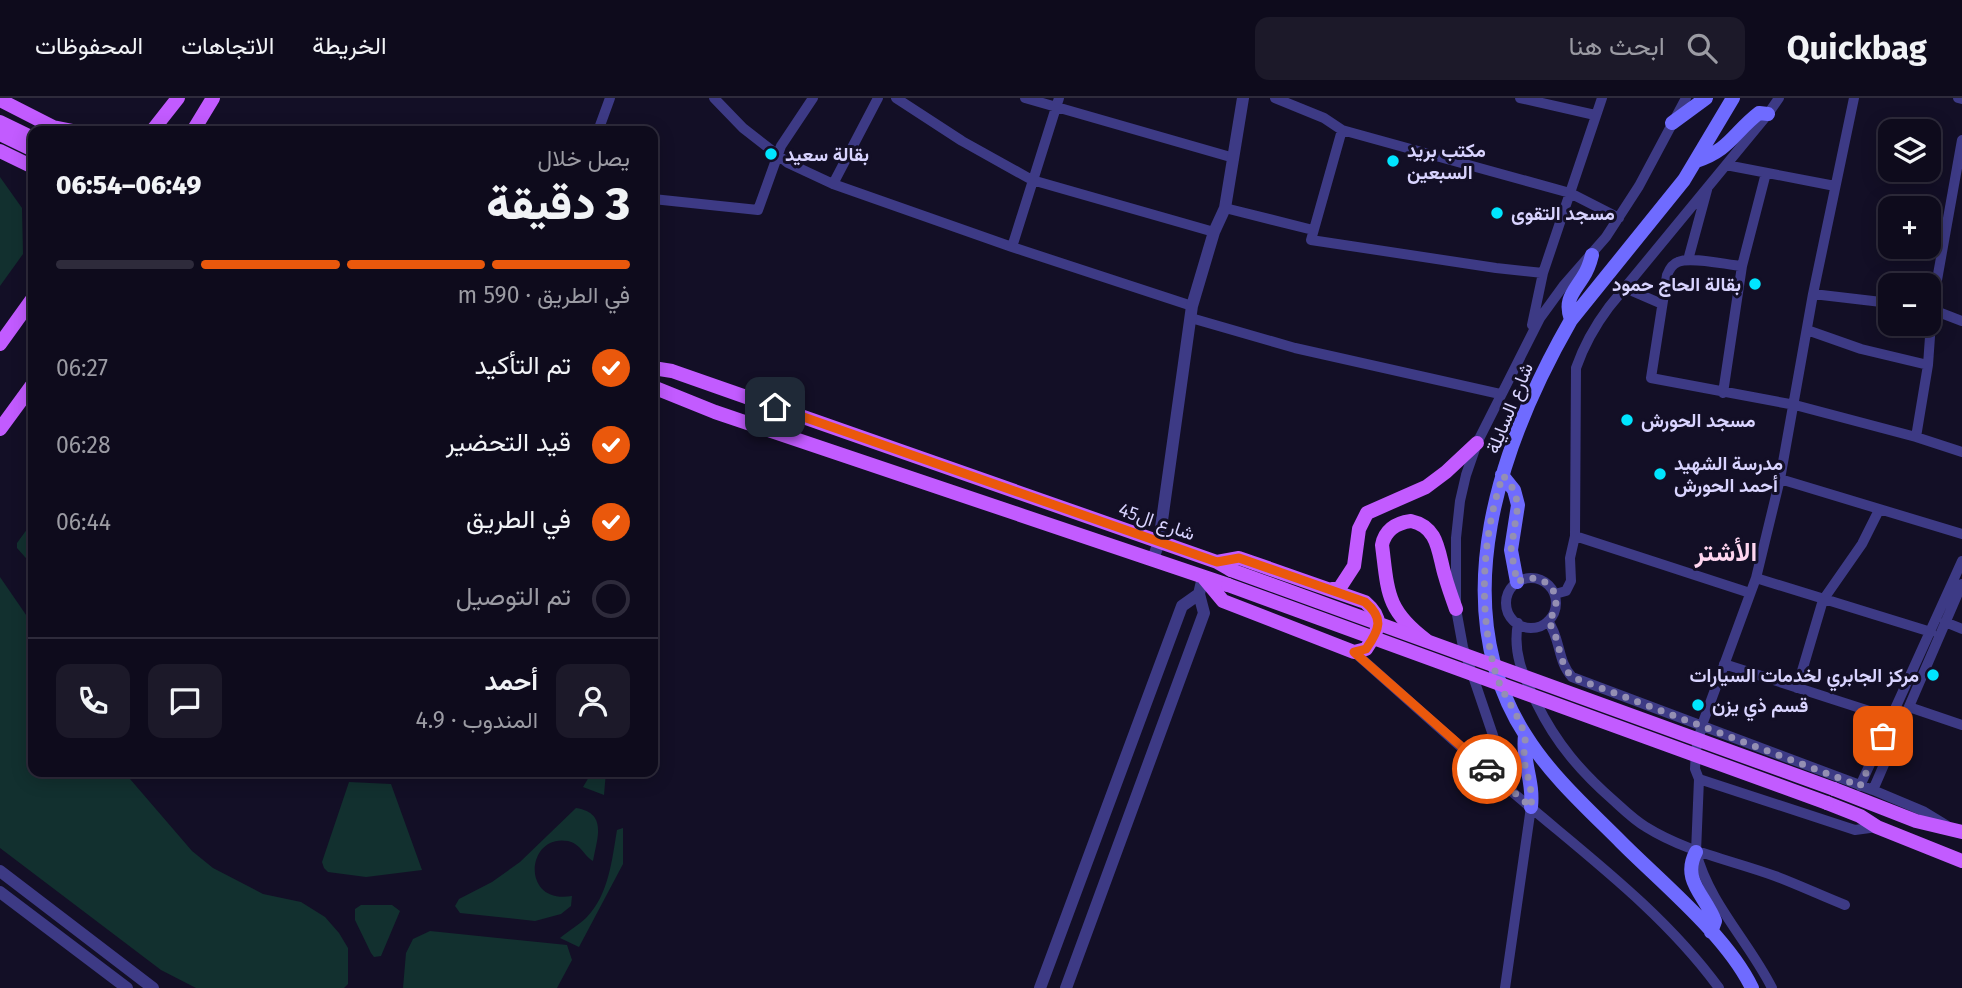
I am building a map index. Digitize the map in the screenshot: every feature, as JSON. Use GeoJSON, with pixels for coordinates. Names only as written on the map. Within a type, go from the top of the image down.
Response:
{"type":"FeatureCollection","features":[{"type":"Feature","properties":{"kind":"main road"},"geometry":{"type":"LineString","coordinates":[[154,126],[178,98]]}},
{"type":"Feature","properties":{"kind":"main road"},"geometry":{"type":"LineString","coordinates":[[1672,123],[1706,98]]}},
{"type":"Feature","properties":{"kind":"main road","name":"شارع السايلة"},"geometry":{"type":"LineString","coordinates":[[1733,98],[1676,190],[1571,320],[1528,409],[1503,475],[1489,529],[1485,563],[1486,600],[1494,669],[1525,735],[1576,797],[1730,952],[1752,988]]}},
{"type":"Feature","properties":{"kind":"main road"},"geometry":{"type":"LineString","coordinates":[[0,100],[50,126]]}},
{"type":"Feature","properties":{"kind":"main road"},"geometry":{"type":"LineString","coordinates":[[196,126],[211,100]]}},
{"type":"Feature","properties":{"kind":"main road"},"geometry":{"type":"LineString","coordinates":[[204,126],[211,100]]}},
{"type":"Feature","properties":{"kind":"main road"},"geometry":{"type":"LineString","coordinates":[[1696,161],[1712,156],[1728,145],[1759,113],[1769,114]]}},
{"type":"Feature","properties":{"kind":"main road"},"geometry":{"type":"LineString","coordinates":[[0,122],[28,136]]}},
{"type":"Feature","properties":{"kind":"main road"},"geometry":{"type":"LineString","coordinates":[[0,134],[28,148]]}},
{"type":"Feature","properties":{"kind":"main road"},"geometry":{"type":"LineString","coordinates":[[0,151],[28,165]]}},
{"type":"Feature","properties":{"kind":"main road"},"geometry":{"type":"LineString","coordinates":[[1571,320],[1567,311],[1569,298],[1583,277],[1592,255]]}},
{"type":"Feature","properties":{"kind":"main road"},"geometry":{"type":"LineString","coordinates":[[0,344],[28,305]]}},
{"type":"Feature","properties":{"kind":"main road"},"geometry":{"type":"LineString","coordinates":[[658,364],[672,371]]}},
{"type":"Feature","properties":{"kind":"main road","name":"شارع ال45"},"geometry":{"type":"LineString","coordinates":[[658,369],[672,371],[1217,562],[1229,577],[1830,796],[1956,830]]}},
{"type":"Feature","properties":{"kind":"main road","name":"شارع ال45"},"geometry":{"type":"LineString","coordinates":[[658,389],[715,412],[1203,577],[1229,577],[1433,645],[1830,796],[1877,827],[1962,861]]}},
{"type":"Feature","properties":{"kind":"main road"},"geometry":{"type":"LineString","coordinates":[[0,429],[28,391]]}},
{"type":"Feature","properties":{"kind":"main road"},"geometry":{"type":"LineString","coordinates":[[1332,589],[1339,589],[1350,574],[1356,557],[1360,523],[1367,513],[1426,487],[1456,464],[1477,443]]}},
{"type":"Feature","properties":{"kind":"main road"},"geometry":{"type":"LineString","coordinates":[[1503,475],[1514,490],[1518,505],[1511,550],[1517,582]]}},
{"type":"Feature","properties":{"kind":"main road"},"geometry":{"type":"LineString","coordinates":[[1433,645],[1402,620],[1391,601],[1382,545],[1392,527],[1411,521],[1430,530],[1437,542],[1445,578],[1456,609]]}},
{"type":"Feature","properties":{"kind":"main road"},"geometry":{"type":"LineString","coordinates":[[1203,577],[1223,601],[1354,652],[1366,649],[1375,636],[1379,621],[1375,610],[1365,602],[1239,558],[1217,562]]}},
{"type":"Feature","properties":{"kind":"main road"},"geometry":{"type":"LineString","coordinates":[[1525,735],[1524,758],[1532,787],[1531,807]]}},
{"type":"Feature","properties":{"kind":"main road"},"geometry":{"type":"LineString","coordinates":[[1696,852],[1689,873],[1716,921],[1711,932]]}},
{"type":"Feature","properties":{"kind":"street"},"geometry":{"type":"LineString","coordinates":[[600,126],[610,98]]}},
{"type":"Feature","properties":{"kind":"street"},"geometry":{"type":"LineString","coordinates":[[658,199],[758,210],[778,156],[813,98]]}},
{"type":"Feature","properties":{"kind":"street"},"geometry":{"type":"LineString","coordinates":[[833,184],[878,98]]}},
{"type":"Feature","properties":{"kind":"street"},"geometry":{"type":"LineString","coordinates":[[896,98],[962,141],[1032,180],[1214,232]]}},
{"type":"Feature","properties":{"kind":"street"},"geometry":{"type":"LineString","coordinates":[[1025,98],[1057,103],[1234,158]]}},
{"type":"Feature","properties":{"kind":"street"},"geometry":{"type":"LineString","coordinates":[[1153,559],[1159,542],[1192,312],[1214,232],[1225,208],[1242,98]]}},
{"type":"Feature","properties":{"kind":"street"},"geometry":{"type":"LineString","coordinates":[[1275,98],[1324,118],[1342,130],[1570,193],[1619,218]]}},
{"type":"Feature","properties":{"kind":"street"},"geometry":{"type":"LineString","coordinates":[[1520,98],[1595,115]]}},
{"type":"Feature","properties":{"kind":"street"},"geometry":{"type":"LineString","coordinates":[[1530,336],[1543,273],[1602,98]]}},
{"type":"Feature","properties":{"kind":"street"},"geometry":{"type":"LineString","coordinates":[[1512,791],[1463,648],[1456,609],[1456,538],[1460,501],[1477,443],[1530,336],[1557,293],[1592,255],[1619,218],[1686,98]]}},
{"type":"Feature","properties":{"kind":"street"},"geometry":{"type":"LineString","coordinates":[[1555,594],[1566,591],[1570,586],[1570,558],[1575,536],[1576,368],[1591,331],[1769,114],[1779,98]]}},
{"type":"Feature","properties":{"kind":"street"},"geometry":{"type":"LineString","coordinates":[[1772,988],[1754,955],[1727,919],[1703,873],[1696,852],[1699,779],[1695,769],[1696,750],[1702,724],[1756,578],[1780,479],[1813,295],[1854,98]]}},
{"type":"Feature","properties":{"kind":"street"},"geometry":{"type":"LineString","coordinates":[[717,99],[743,128],[778,156],[833,184],[1295,348],[1500,394]]}},
{"type":"Feature","properties":{"kind":"street"},"geometry":{"type":"LineString","coordinates":[[1012,247],[1057,103]]}},
{"type":"Feature","properties":{"kind":"street"},"geometry":{"type":"LineString","coordinates":[[1342,130],[1311,240],[1543,273]]}},
{"type":"Feature","properties":{"kind":"street"},"geometry":{"type":"LineString","coordinates":[[1937,273],[1962,139]]}},
{"type":"Feature","properties":{"kind":"street"},"geometry":{"type":"LineString","coordinates":[[1726,165],[1835,186]]}},
{"type":"Feature","properties":{"kind":"street"},"geometry":{"type":"LineString","coordinates":[[1723,393],[1742,266],[1766,173]]}},
{"type":"Feature","properties":{"kind":"street"},"geometry":{"type":"LineString","coordinates":[[1688,260],[1708,187]]}},
{"type":"Feature","properties":{"kind":"street"},"geometry":{"type":"LineString","coordinates":[[1225,208],[1313,230]]}},
{"type":"Feature","properties":{"kind":"street"},"geometry":{"type":"LineString","coordinates":[[1742,266],[1688,260],[1678,262],[1671,268],[1662,304],[1651,378],[1794,405],[1962,452]]}},
{"type":"Feature","properties":{"kind":"street"},"geometry":{"type":"LineString","coordinates":[[1625,288],[1662,304]]}},
{"type":"Feature","properties":{"kind":"street"},"geometry":{"type":"LineString","coordinates":[[1813,295],[1878,302]]}},
{"type":"Feature","properties":{"kind":"street"},"geometry":{"type":"LineString","coordinates":[[1941,312],[1962,321]]}},
{"type":"Feature","properties":{"kind":"street"},"geometry":{"type":"LineString","coordinates":[[1807,330],[1861,349],[1928,365]]}},
{"type":"Feature","properties":{"kind":"street"},"geometry":{"type":"LineString","coordinates":[[1916,438],[1928,365],[1929,336]]}},
{"type":"Feature","properties":{"kind":"street"},"geometry":{"type":"LineString","coordinates":[[1780,479],[1962,534]]}},
{"type":"Feature","properties":{"kind":"street"},"geometry":{"type":"LineString","coordinates":[[1797,688],[1823,600],[1862,544],[1879,510]]}},
{"type":"Feature","properties":{"kind":"street"},"geometry":{"type":"LineString","coordinates":[[1575,536],[1750,593]]}},
{"type":"Feature","properties":{"kind":"street"},"geometry":{"type":"LineString","coordinates":[[1860,786],[1962,561]]}},
{"type":"Feature","properties":{"kind":"street"},"geometry":{"type":"LineString","coordinates":[[1066,988],[1204,613],[1199,594],[1203,577]]}},
{"type":"Feature","properties":{"kind":"street"},"geometry":{"type":"LineString","coordinates":[[1756,578],[1931,632]]}},
{"type":"Feature","properties":{"kind":"street"},"geometry":{"type":"LineString","coordinates":[[1524,579],[1539,579],[1552,588],[1555,594],[1556,609],[1543,625],[1530,628],[1518,624],[1509,613],[1506,600],[1508,593],[1517,582],[1524,579]]}},
{"type":"Feature","properties":{"kind":"street"},"geometry":{"type":"LineString","coordinates":[[1873,790],[1962,584]]}},
{"type":"Feature","properties":{"kind":"street"},"geometry":{"type":"LineString","coordinates":[[1040,988],[1182,606],[1199,594]]}},
{"type":"Feature","properties":{"kind":"street"},"geometry":{"type":"LineString","coordinates":[[1548,621],[1558,638],[1562,662],[1572,677],[1873,790],[1923,811],[1956,830]]}},
{"type":"Feature","properties":{"kind":"street"},"geometry":{"type":"LineString","coordinates":[[1945,622],[1962,629]]}},
{"type":"Feature","properties":{"kind":"street"},"geometry":{"type":"LineString","coordinates":[[1518,624],[1514,641],[1517,659],[1549,727],[1562,748],[1589,779],[1644,827],[1696,852],[1776,876],[1844,905]]}},
{"type":"Feature","properties":{"kind":"street"},"geometry":{"type":"LineString","coordinates":[[1354,652],[1512,791],[1600,864],[1704,968],[1718,988]]}},
{"type":"Feature","properties":{"kind":"street"},"geometry":{"type":"LineString","coordinates":[[1724,664],[1891,718]]}},
{"type":"Feature","properties":{"kind":"street"},"geometry":{"type":"LineString","coordinates":[[1909,707],[1962,725]]}},
{"type":"Feature","properties":{"kind":"street"},"geometry":{"type":"LineString","coordinates":[[1699,779],[1855,830],[1877,827]]}},
{"type":"Feature","properties":{"kind":"street"},"geometry":{"type":"LineString","coordinates":[[1505,988],[1531,807]]}},
{"type":"Feature","properties":{"kind":"street"},"geometry":{"type":"LineString","coordinates":[[0,871],[153,988]]}},
{"type":"Feature","properties":{"kind":"street"},"geometry":{"type":"LineString","coordinates":[[0,892],[127,988]]}},
{"type":"Feature","properties":{"kind":"street"},"geometry":{"type":"LineString","coordinates":[[107,973],[117,961]]}},
{"type":"Feature","properties":{"kind":"green space"},"geometry":{"type":"Polygon","coordinates":[[[0,177],[22,208],[23,254],[0,286],[0,177]]]}},
{"type":"Feature","properties":{"kind":"green space"},"geometry":{"type":"Polygon","coordinates":[[[28,528],[28,560],[17,548],[17,543],[28,528]]]}},
{"type":"Feature","properties":{"kind":"green space"},"geometry":{"type":"Polygon","coordinates":[[[0,577],[28,618],[28,777],[128,777],[192,851],[213,868],[263,894],[301,902],[325,917],[348,948],[348,984],[344,988],[196,988],[161,970],[0,848],[0,577]]]}},
{"type":"Feature","properties":{"kind":"green space"},"geometry":{"type":"Polygon","coordinates":[[[589,777],[606,777],[604,795],[583,787],[589,777]]]}},
{"type":"Feature","properties":{"kind":"green space"},"geometry":{"type":"Polygon","coordinates":[[[349,782],[391,784],[422,870],[366,877],[328,872],[324,868],[322,862],[349,782]]]}},
{"type":"Feature","properties":{"kind":"green space"},"geometry":{"type":"Polygon","coordinates":[[[576,808],[593,815],[596,821],[598,835],[593,861],[572,843],[554,841],[544,847],[537,857],[535,869],[537,880],[544,890],[555,896],[572,896],[571,906],[561,914],[535,921],[460,913],[455,906],[459,899],[492,882],[520,862],[576,808]]]}},
{"type":"Feature","properties":{"kind":"green space"},"geometry":{"type":"Polygon","coordinates":[[[623,828],[623,864],[579,947],[560,938],[586,918],[600,899],[611,865],[617,830],[623,828]]]}},
{"type":"Feature","properties":{"kind":"green space"},"geometry":{"type":"Polygon","coordinates":[[[361,905],[392,905],[400,911],[381,956],[374,957],[371,953],[355,920],[355,909],[361,905]]]}},
{"type":"Feature","properties":{"kind":"green space"},"geometry":{"type":"Polygon","coordinates":[[[430,931],[567,945],[572,960],[557,988],[403,988],[406,953],[413,939],[430,931]]]}},
{"type":"Feature","properties":{"kind":"way so far"},"geometry":{"type":"LineString","coordinates":[[1487,769],[1531,807],[1532,787],[1523,750],[1525,735],[1494,669],[1489,638],[1485,563],[1492,510],[1503,475],[1514,490],[1518,505],[1511,550],[1514,575],[1517,582],[1539,579],[1552,588],[1557,602],[1553,616],[1548,621],[1558,638],[1562,662],[1572,677],[1860,786],[1883,736]]}},
{"type":"Feature","properties":{"kind":"place","name":"بقالة سعيد"},"geometry":{"type":"Point","coordinates":[771,154]}},
{"type":"Feature","properties":{"kind":"place","name":"مكتب بريد السبعين"},"geometry":{"type":"Point","coordinates":[1393,161]}},
{"type":"Feature","properties":{"kind":"place","name":"مسجد التقوى"},"geometry":{"type":"Point","coordinates":[1497,213]}},
{"type":"Feature","properties":{"kind":"place","name":"بقالة الحاج حمود"},"geometry":{"type":"Point","coordinates":[1755,284]}},
{"type":"Feature","properties":{"kind":"place","name":"مسجد الحورش"},"geometry":{"type":"Point","coordinates":[1627,420]}},
{"type":"Feature","properties":{"kind":"place","name":"مدرسة الشهيد أحمد الحورش"},"geometry":{"type":"Point","coordinates":[1660,474]}},
{"type":"Feature","properties":{"kind":"place","name":"مركز الجابري لخدمات السيارات"},"geometry":{"type":"Point","coordinates":[1933,675]}},
{"type":"Feature","properties":{"kind":"place","name":"قسم ذي يزن"},"geometry":{"type":"Point","coordinates":[1698,705]}},
{"type":"Feature","properties":{"kind":"district","name":"الأشتر"},"geometry":{"type":"Point","coordinates":[1726,552]}},
{"type":"Feature","properties":{"kind":"route"},"geometry":{"type":"LineString","coordinates":[[775,407],[1217,562],[1239,558],[1365,602],[1375,610],[1379,621],[1375,636],[1366,649],[1354,652],[1487,769]]}}]}
